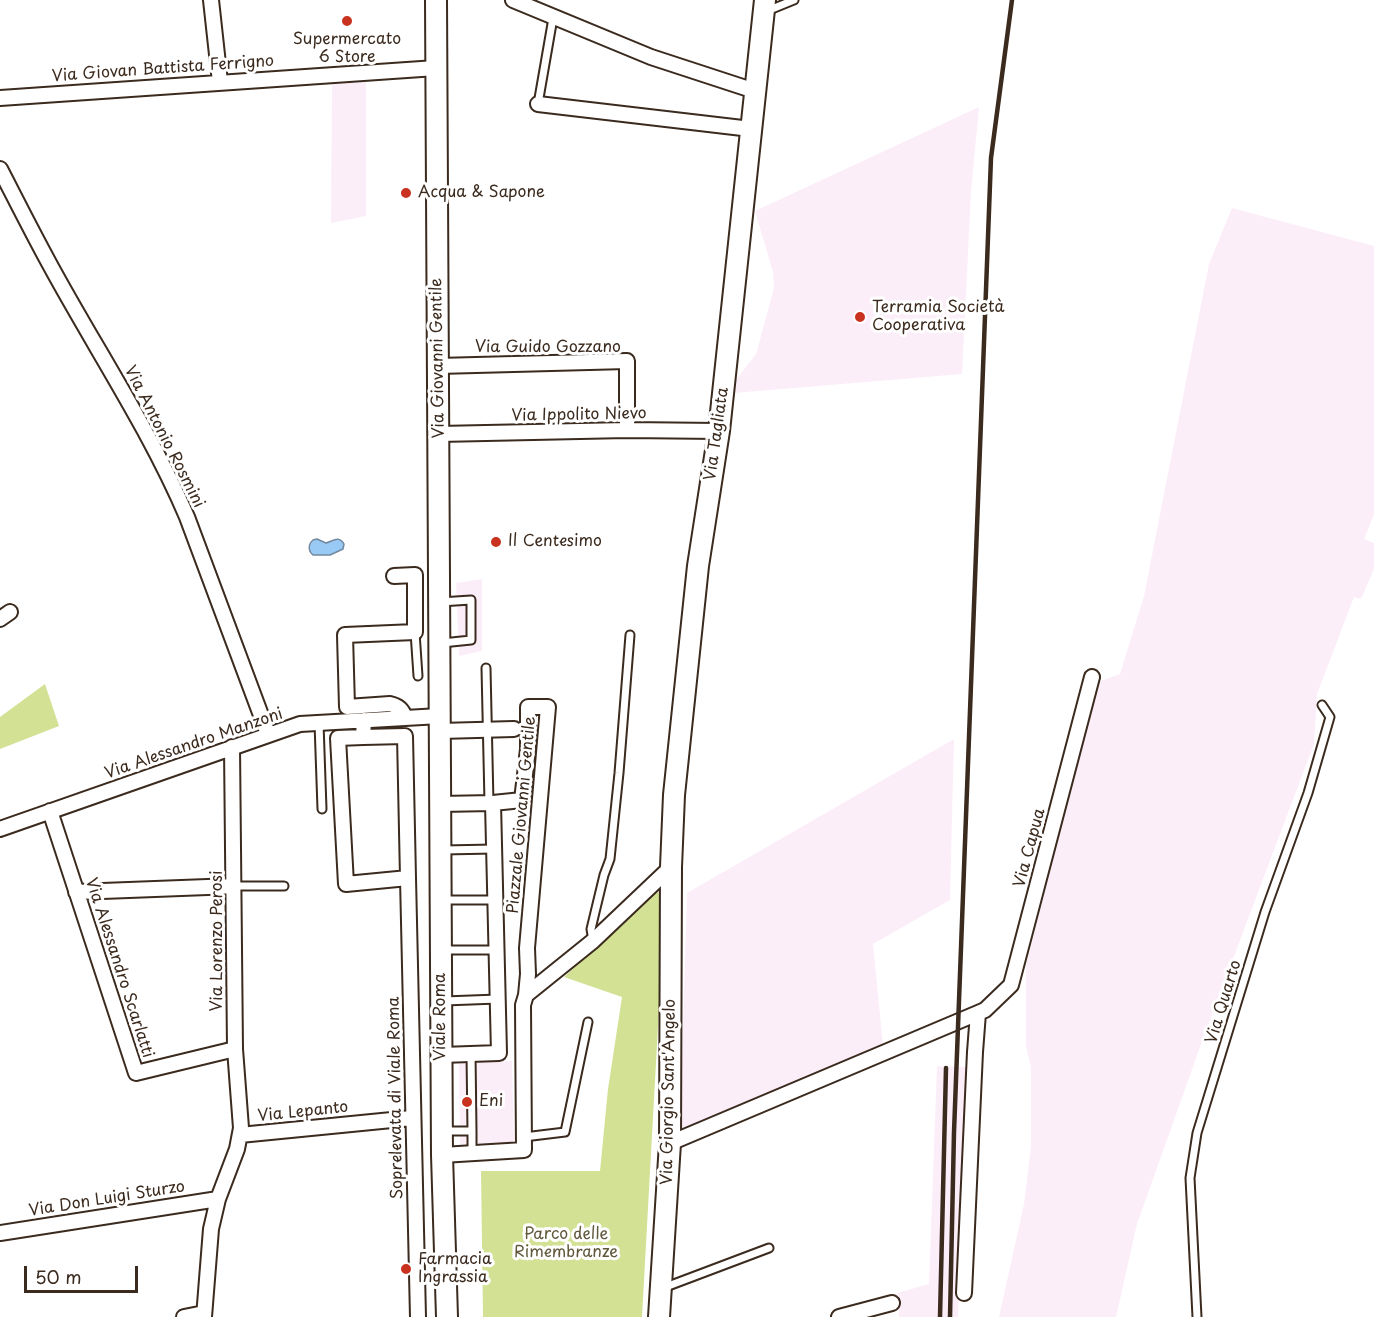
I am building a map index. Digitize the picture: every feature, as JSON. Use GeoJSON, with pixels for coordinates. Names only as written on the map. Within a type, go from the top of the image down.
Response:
{"type":"FeatureCollection","features":[{"type":"Feature","properties":{"kind":"main road","name":"Via Giovanni Gentile"},"geometry":{"type":"LineString","coordinates":[[436,0],[440,724]]}},
{"type":"Feature","properties":{"kind":"main road","name":"Via Tagliata"},"geometry":{"type":"LineString","coordinates":[[671,867],[674,795],[698,566],[719,431],[764,6]]}},
{"type":"Feature","properties":{"kind":"main road","name":"Viale Roma"},"geometry":{"type":"LineString","coordinates":[[440,724],[442,1155],[447,1317]]}},
{"type":"Feature","properties":{"kind":"main road","name":"Via Giorgio Sant'Angelo"},"geometry":{"type":"LineString","coordinates":[[659,1317],[670,1143],[671,867]]}},
{"type":"Feature","properties":{"kind":"street"},"geometry":{"type":"LineString","coordinates":[[211,0],[220,82]]}},
{"type":"Feature","properties":{"kind":"street"},"geometry":{"type":"LineString","coordinates":[[513,0],[651,57],[755,91]]}},
{"type":"Feature","properties":{"kind":"street","name":"Via Giovan Battista Ferrigno"},"geometry":{"type":"LineString","coordinates":[[0,98],[436,68]]}},
{"type":"Feature","properties":{"kind":"street"},"geometry":{"type":"LineString","coordinates":[[538,104],[751,129]]}},
{"type":"Feature","properties":{"kind":"street","name":"Via Antonio Rosmini"},"geometry":{"type":"LineString","coordinates":[[0,169],[49,263],[129,398],[173,484],[268,734]]}},
{"type":"Feature","properties":{"kind":"street","name":"Via Guido Gozzano"},"geometry":{"type":"LineString","coordinates":[[438,366],[627,361],[627,430]]}},
{"type":"Feature","properties":{"kind":"street","name":"Via Ippolito Nievo"},"geometry":{"type":"LineString","coordinates":[[439,434],[627,430],[719,431]]}},
{"type":"Feature","properties":{"kind":"street"},"geometry":{"type":"LineString","coordinates":[[394,576],[415,575],[415,632],[345,635],[347,707],[390,704],[397,706],[405,717]]}},
{"type":"Feature","properties":{"kind":"street","name":"Via Capua"},"geometry":{"type":"LineString","coordinates":[[670,1143],[985,1010],[1011,985],[1092,677]]}},
{"type":"Feature","properties":{"kind":"street","name":"Piazzale Giovanni Gentile"},"geometry":{"type":"LineString","coordinates":[[440,804],[522,800],[528,749],[528,707],[548,707],[527,948],[526,995]]}},
{"type":"Feature","properties":{"kind":"street","name":"Via Alessandro Manzoni"},"geometry":{"type":"LineString","coordinates":[[0,829],[300,724],[405,717],[440,724],[487,729],[514,729]]}},
{"type":"Feature","properties":{"kind":"street"},"geometry":{"type":"LineString","coordinates":[[364,720],[363,737],[338,738],[346,884],[408,878]]}},
{"type":"Feature","properties":{"kind":"street","name":"Soprelevata di Viale Roma"},"geometry":{"type":"LineString","coordinates":[[363,737],[405,736],[418,1317]]}},
{"type":"Feature","properties":{"kind":"street","name":"Via Lorenzo Perosi"},"geometry":{"type":"LineString","coordinates":[[232,747],[235,1049],[240,1135]]}},
{"type":"Feature","properties":{"kind":"street","name":"Piazzale Giovanni Gentile"},"geometry":{"type":"LineString","coordinates":[[442,1055],[499,1053],[491,803]]}},
{"type":"Feature","properties":{"kind":"street","name":"Via Alessandro Scarlatti"},"geometry":{"type":"LineString","coordinates":[[50,811],[136,1073],[235,1049]]}},
{"type":"Feature","properties":{"kind":"street"},"geometry":{"type":"LineString","coordinates":[[442,1155],[524,1150],[522,1071],[523,1005],[526,995],[593,941],[671,867]]}},
{"type":"Feature","properties":{"kind":"street"},"geometry":{"type":"LineString","coordinates":[[76,892],[234,886]]}},
{"type":"Feature","properties":{"kind":"street"},"geometry":{"type":"LineString","coordinates":[[964,1293],[978,1013]]}},
{"type":"Feature","properties":{"kind":"street","name":"Via Lepanto"},"geometry":{"type":"LineString","coordinates":[[204,1315],[211,1229],[218,1199],[240,1135],[412,1118]]}},
{"type":"Feature","properties":{"kind":"street","name":"Via Don Luigi Sturzo"},"geometry":{"type":"LineString","coordinates":[[0,1233],[218,1199]]}},
{"type":"Feature","properties":{"kind":"street"},"geometry":{"type":"LineString","coordinates":[[839,1317],[892,1303]]}},
{"type":"Feature","properties":{"kind":"street"},"geometry":{"type":"LineString","coordinates":[[184,1317],[204,1315]]}},
{"type":"Feature","properties":{"kind":"lane"},"geometry":{"type":"LineString","coordinates":[[764,6],[794,0]]}},
{"type":"Feature","properties":{"kind":"lane"},"geometry":{"type":"LineString","coordinates":[[538,104],[553,18]]}},
{"type":"Feature","properties":{"kind":"lane"},"geometry":{"type":"LineString","coordinates":[[439,602],[471,600],[471,640],[439,643]]}},
{"type":"Feature","properties":{"kind":"lane"},"geometry":{"type":"LineString","coordinates":[[415,632],[418,676]]}},
{"type":"Feature","properties":{"kind":"lane"},"geometry":{"type":"LineString","coordinates":[[593,941],[591,929],[610,859],[630,635]]}},
{"type":"Feature","properties":{"kind":"lane","name":"Piazzale Giovanni Gentile"},"geometry":{"type":"LineString","coordinates":[[486,668],[491,803]]}},
{"type":"Feature","properties":{"kind":"lane","name":"Via Quarto"},"geometry":{"type":"LineString","coordinates":[[1197,1317],[1190,1178],[1197,1133],[1265,912],[1308,793],[1330,717],[1322,705]]}},
{"type":"Feature","properties":{"kind":"lane"},"geometry":{"type":"LineString","coordinates":[[319,723],[321,809]]}},
{"type":"Feature","properties":{"kind":"lane"},"geometry":{"type":"LineString","coordinates":[[440,850],[494,849]]}},
{"type":"Feature","properties":{"kind":"lane"},"geometry":{"type":"LineString","coordinates":[[234,886],[284,886]]}},
{"type":"Feature","properties":{"kind":"lane"},"geometry":{"type":"LineString","coordinates":[[441,900],[495,900]]}},
{"type":"Feature","properties":{"kind":"lane"},"geometry":{"type":"LineString","coordinates":[[441,950],[496,950]]}},
{"type":"Feature","properties":{"kind":"lane"},"geometry":{"type":"LineString","coordinates":[[441,1001],[498,999]]}},
{"type":"Feature","properties":{"kind":"lane"},"geometry":{"type":"LineString","coordinates":[[524,1137],[565,1132],[588,1022]]}},
{"type":"Feature","properties":{"kind":"lane"},"geometry":{"type":"LineString","coordinates":[[471,1054],[472,1153]]}},
{"type":"Feature","properties":{"kind":"lane"},"geometry":{"type":"LineString","coordinates":[[442,1131],[472,1131]]}},
{"type":"Feature","properties":{"kind":"lane"},"geometry":{"type":"LineString","coordinates":[[661,1288],[769,1248]]}},
{"type":"Feature","properties":{"kind":"shaded area"},"geometry":{"type":"Polygon","coordinates":[[[366,82],[366,216],[331,223],[332,83],[366,82]]]}},
{"type":"Feature","properties":{"kind":"shaded area"},"geometry":{"type":"Polygon","coordinates":[[[979,107],[971,192],[962,374],[734,393],[735,381],[756,354],[774,288],[773,272],[755,211],[979,107]]]}},
{"type":"Feature","properties":{"kind":"shaded area"},"geometry":{"type":"Polygon","coordinates":[[[1232,208],[1374,246],[1374,515],[1364,539],[1374,543],[1374,569],[1361,599],[1354,597],[1317,694],[1314,744],[1204,1036],[1137,1224],[1116,1317],[999,1317],[1024,1204],[1031,1147],[1031,1067],[1026,1046],[1026,966],[1098,682],[1120,674],[1144,596],[1209,264],[1232,208]]]}},
{"type":"Feature","properties":{"kind":"shaded area"},"geometry":{"type":"Polygon","coordinates":[[[482,579],[482,651],[459,656],[456,583],[482,579]]]}},
{"type":"Feature","properties":{"kind":"shaded area"},"geometry":{"type":"Polygon","coordinates":[[[954,739],[950,900],[873,944],[883,1046],[680,1129],[687,893],[954,739]]]}},
{"type":"Feature","properties":{"kind":"shaded area"},"geometry":{"type":"Polygon","coordinates":[[[512,1061],[514,1143],[460,1145],[459,1063],[512,1061]]]}},
{"type":"Feature","properties":{"kind":"shaded area"},"geometry":{"type":"Polygon","coordinates":[[[937,1066],[969,1067],[958,1317],[899,1317],[897,1293],[929,1284],[937,1066]]]}},
{"type":"Feature","properties":{"kind":"green space"},"geometry":{"type":"Polygon","coordinates":[[[45,684],[59,726],[0,749],[0,717],[45,684]]]}},
{"type":"Feature","properties":{"kind":"green space","name":"Parco delle Rimembranze"},"geometry":{"type":"Polygon","coordinates":[[[655,892],[661,893],[665,899],[642,1317],[483,1317],[481,1171],[600,1171],[608,1089],[622,997],[564,977],[655,892]]]}},
{"type":"Feature","properties":{"kind":"water"},"geometry":{"type":"Polygon","coordinates":[[[317,539],[326,543],[336,539],[340,540],[344,544],[343,549],[330,555],[313,555],[309,550],[309,545],[317,539]]]}},
{"type":"Feature","properties":{"kind":"railway"},"geometry":{"type":"LineString","coordinates":[[950,1317],[954,1132],[991,158],[1012,0]]}},
{"type":"Feature","properties":{"kind":"railway"},"geometry":{"type":"LineString","coordinates":[[940,1317],[946,1068]]}},
{"type":"Feature","properties":{"kind":"place","name":"Supermercato 6 Store"},"geometry":{"type":"Point","coordinates":[347,21]}},
{"type":"Feature","properties":{"kind":"place","name":"Acqua & Sapone"},"geometry":{"type":"Point","coordinates":[406,193]}},
{"type":"Feature","properties":{"kind":"place","name":"Terramia Società Cooperativa"},"geometry":{"type":"Point","coordinates":[860,317]}},
{"type":"Feature","properties":{"kind":"place","name":"Il Centesimo"},"geometry":{"type":"Point","coordinates":[496,542]}},
{"type":"Feature","properties":{"kind":"place","name":"Eni"},"geometry":{"type":"Point","coordinates":[467,1102]}},
{"type":"Feature","properties":{"kind":"place","name":"Farmacia Ingrassia"},"geometry":{"type":"Point","coordinates":[406,1269]}}]}
